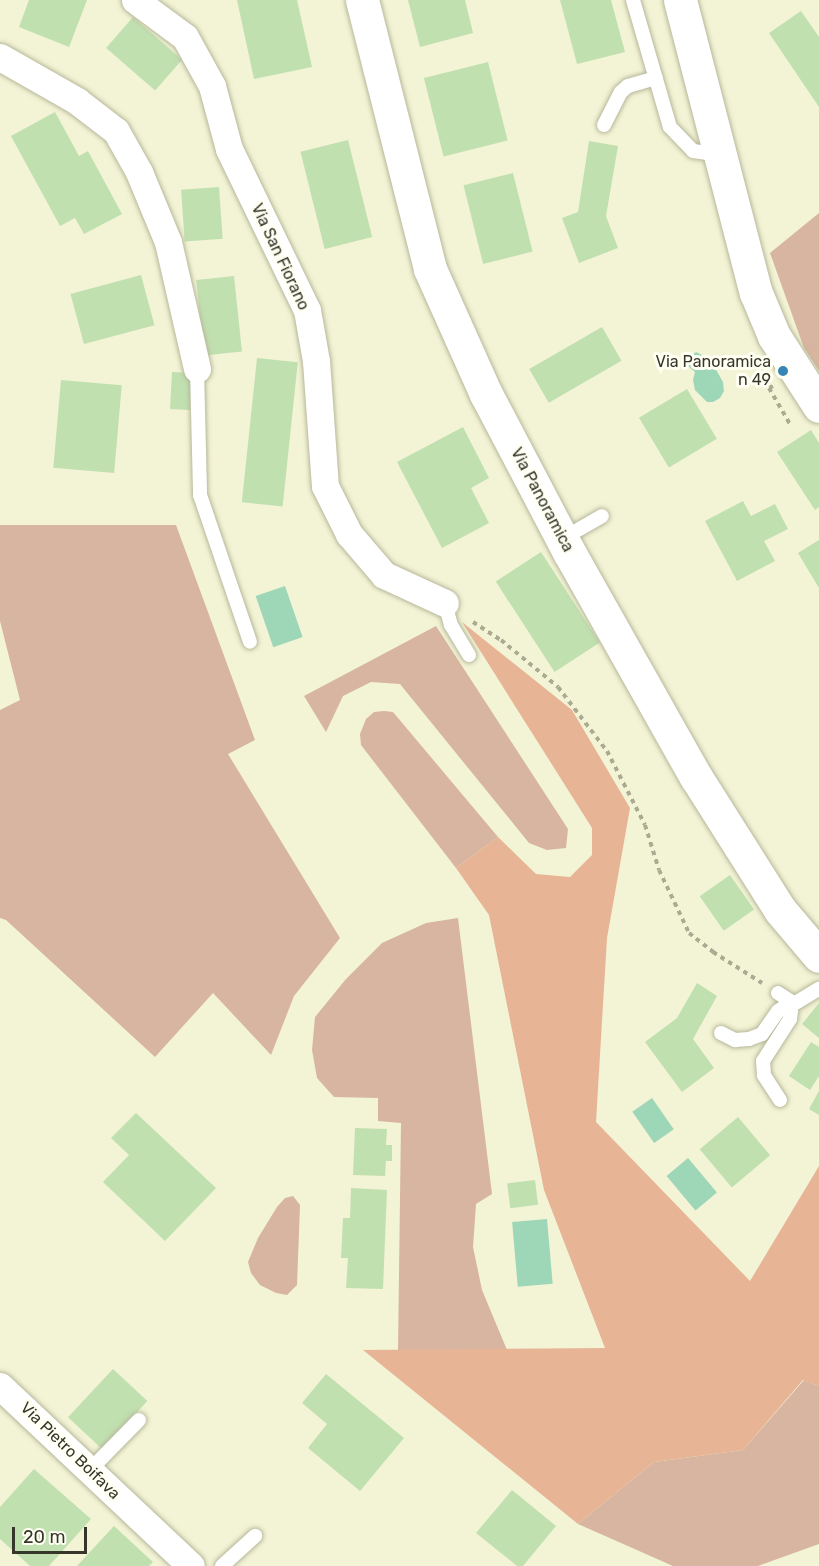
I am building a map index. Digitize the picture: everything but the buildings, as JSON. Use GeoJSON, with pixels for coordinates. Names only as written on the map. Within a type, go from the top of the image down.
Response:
{"type":"FeatureCollection","features":[{"type":"Feature","properties":{"kind":"street","name":"Via San Fiorano"},"geometry":{"type":"LineString","coordinates":[[135,0],[184,37],[212,86],[229,148],[307,310],[316,361],[325,486],[349,534],[384,575],[445,603]]}},
{"type":"Feature","properties":{"kind":"street","name":"Via Panoramica"},"geometry":{"type":"LineString","coordinates":[[362,0],[430,269],[486,394],[562,539],[696,777],[780,910],[819,956]]}},
{"type":"Feature","properties":{"kind":"street"},"geometry":{"type":"LineString","coordinates":[[680,0],[756,293],[774,336],[819,406]]}},
{"type":"Feature","properties":{"kind":"street"},"geometry":{"type":"LineString","coordinates":[[0,57],[77,101],[116,131],[139,172],[168,242],[197,369]]}},
{"type":"Feature","properties":{"kind":"street","name":"Via Pietro Boifava"},"geometry":{"type":"LineString","coordinates":[[0,1386],[191,1566]]}},
{"type":"Feature","properties":{"kind":"lane"},"geometry":{"type":"LineString","coordinates":[[633,0],[670,128],[693,151],[722,155]]}},
{"type":"Feature","properties":{"kind":"lane"},"geometry":{"type":"LineString","coordinates":[[604,125],[621,92],[628,86],[656,78]]}},
{"type":"Feature","properties":{"kind":"lane"},"geometry":{"type":"LineString","coordinates":[[197,369],[200,495],[250,642]]}},
{"type":"Feature","properties":{"kind":"lane"},"geometry":{"type":"LineString","coordinates":[[562,539],[602,516]]}},
{"type":"Feature","properties":{"kind":"lane"},"geometry":{"type":"LineString","coordinates":[[445,603],[451,625],[469,655]]}},
{"type":"Feature","properties":{"kind":"lane"},"geometry":{"type":"LineString","coordinates":[[721,1033],[735,1040],[748,1040],[762,1034],[777,1011],[792,1002],[804,999],[819,989]]}},
{"type":"Feature","properties":{"kind":"lane"},"geometry":{"type":"LineString","coordinates":[[778,993],[792,1002]]}},
{"type":"Feature","properties":{"kind":"lane"},"geometry":{"type":"LineString","coordinates":[[780,1100],[764,1075],[763,1061],[790,1019],[792,1002]]}},
{"type":"Feature","properties":{"kind":"lane"},"geometry":{"type":"LineString","coordinates":[[90,1470],[139,1420]]}},
{"type":"Feature","properties":{"kind":"lane"},"geometry":{"type":"LineString","coordinates":[[222,1566],[255,1536]]}},
{"type":"Feature","properties":{"kind":"path"},"geometry":{"type":"LineString","coordinates":[[445,603],[501,640],[558,687],[607,751],[645,825],[659,870],[689,933],[713,952],[778,993]]}},
{"type":"Feature","properties":{"kind":"shaded area"},"geometry":{"type":"Polygon","coordinates":[[[819,213],[819,371],[804,348],[770,253],[819,213]]]}},
{"type":"Feature","properties":{"kind":"shaded area"},"geometry":{"type":"Polygon","coordinates":[[[696,352],[710,359],[723,382],[724,391],[720,398],[713,402],[707,402],[695,390],[693,380],[695,372],[688,366],[688,359],[696,352]]]}},
{"type":"Feature","properties":{"kind":"shaded area"},"geometry":{"type":"Polygon","coordinates":[[[0,525],[176,525],[255,740],[228,754],[340,938],[294,996],[271,1055],[213,993],[155,1057],[6,920],[0,918],[0,710],[20,700],[0,621],[0,525]]]}},
{"type":"Feature","properties":{"kind":"shaded area"},"geometry":{"type":"Polygon","coordinates":[[[285,586],[303,637],[273,647],[256,596],[285,586]]]}},
{"type":"Feature","properties":{"kind":"shaded area"},"geometry":{"type":"Polygon","coordinates":[[[462,622],[572,710],[630,808],[607,938],[596,1122],[750,1281],[819,1166],[819,1386],[803,1380],[743,1450],[654,1462],[578,1524],[363,1350],[605,1348],[544,1190],[489,915],[456,868],[498,837],[536,874],[570,877],[592,855],[592,828],[462,622]]]}},
{"type":"Feature","properties":{"kind":"shaded area"},"geometry":{"type":"Polygon","coordinates":[[[436,626],[568,829],[566,848],[547,850],[529,843],[400,684],[371,682],[343,696],[326,732],[304,696],[436,626]]]}},
{"type":"Feature","properties":{"kind":"shaded area"},"geometry":{"type":"Polygon","coordinates":[[[374,712],[393,712],[498,837],[456,868],[361,745],[360,734],[366,719],[374,712]]]}},
{"type":"Feature","properties":{"kind":"shaded area"},"geometry":{"type":"Polygon","coordinates":[[[458,918],[492,1194],[476,1204],[473,1247],[482,1290],[507,1350],[398,1350],[401,1123],[378,1121],[378,1098],[334,1097],[317,1078],[312,1050],[315,1017],[346,979],[382,943],[426,923],[458,918]]]}},
{"type":"Feature","properties":{"kind":"shaded area"},"geometry":{"type":"Polygon","coordinates":[[[652,1098],[674,1129],[654,1143],[632,1112],[652,1098]]]}},
{"type":"Feature","properties":{"kind":"shaded area"},"geometry":{"type":"Polygon","coordinates":[[[688,1158],[717,1192],[695,1210],[667,1176],[688,1158]]]}},
{"type":"Feature","properties":{"kind":"shaded area"},"geometry":{"type":"Polygon","coordinates":[[[293,1196],[300,1205],[297,1285],[287,1295],[276,1293],[260,1285],[251,1273],[248,1262],[258,1238],[277,1207],[285,1198],[293,1196]]]}},
{"type":"Feature","properties":{"kind":"shaded area"},"geometry":{"type":"Polygon","coordinates":[[[547,1219],[553,1284],[518,1287],[512,1222],[547,1219]]]}},
{"type":"Feature","properties":{"kind":"shaded area"},"geometry":{"type":"Polygon","coordinates":[[[804,1380],[819,1386],[819,1544],[758,1566],[673,1566],[578,1524],[654,1462],[743,1450],[804,1380]]]}},
{"type":"Feature","properties":{"kind":"place","name":"Via Panoramica n 49"},"geometry":{"type":"Point","coordinates":[783,371]}}]}
